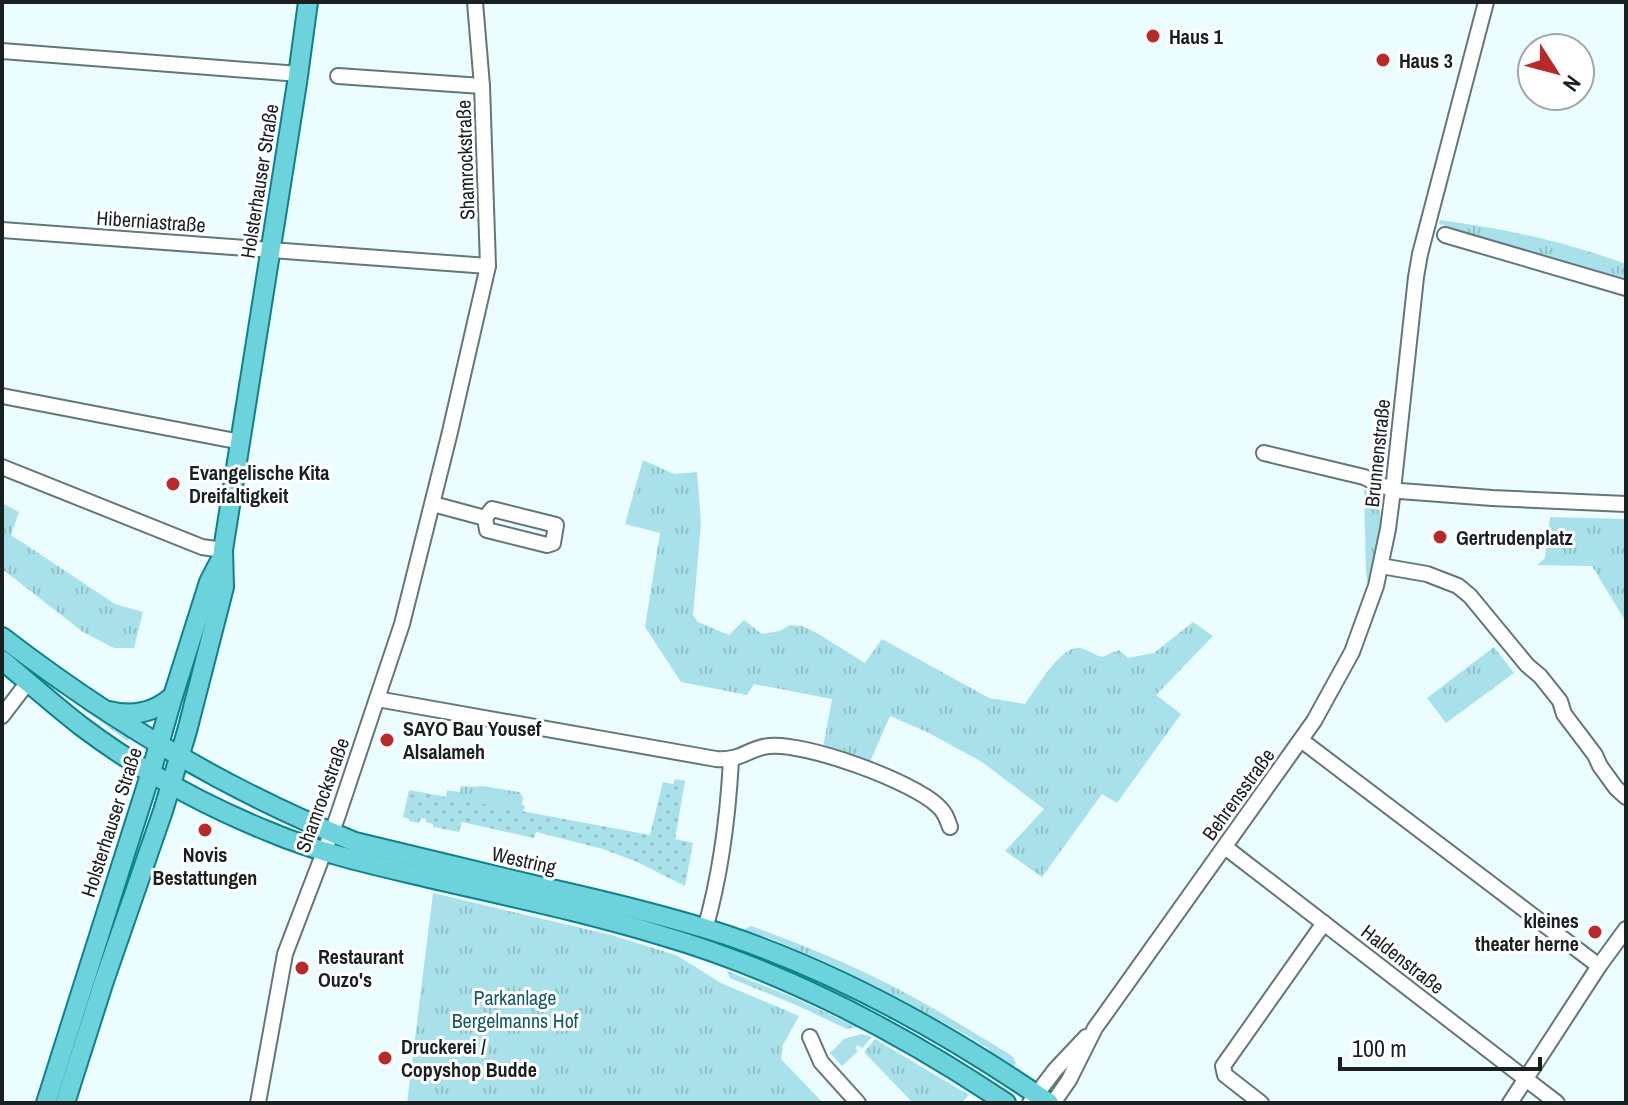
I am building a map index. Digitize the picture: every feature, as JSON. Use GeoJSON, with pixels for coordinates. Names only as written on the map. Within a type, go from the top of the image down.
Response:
{"type":"FeatureCollection","features":[{"type":"Feature","properties":{"kind":"main road","name":"Holsterhauser Straße"},"geometry":{"type":"LineString","coordinates":[[46,1103],[209,582],[222,554],[308,2]]}},
{"type":"Feature","properties":{"kind":"main road","name":"Holsterhauser Straße"},"geometry":{"type":"LineString","coordinates":[[65,1103],[180,757],[224,587],[222,554]]}},
{"type":"Feature","properties":{"kind":"main road","name":"Westring"},"geometry":{"type":"LineString","coordinates":[[2,637],[103,710],[159,745],[330,832],[355,842],[625,906],[705,929],[787,958],[853,987],[940,1033],[1042,1101]]}},
{"type":"Feature","properties":{"kind":"main road","name":"Westring"},"geometry":{"type":"LineString","coordinates":[[2,660],[82,726],[151,772],[244,821],[323,852],[617,923],[710,951],[864,1018],[1006,1103]]}},
{"type":"Feature","properties":{"kind":"main road"},"geometry":{"type":"LineString","coordinates":[[103,710],[125,715],[140,714],[161,706],[173,696]]}},
{"type":"Feature","properties":{"kind":"street","name":"Shamrockstraße"},"geometry":{"type":"LineString","coordinates":[[258,1103],[285,954],[402,624],[488,266],[482,86],[475,2]]}},
{"type":"Feature","properties":{"kind":"street","name":"Brunnenstraße"},"geometry":{"type":"LineString","coordinates":[[1381,566],[1393,490],[1416,277],[1486,2]]}},
{"type":"Feature","properties":{"kind":"street"},"geometry":{"type":"LineString","coordinates":[[2,51],[299,74]]}},
{"type":"Feature","properties":{"kind":"street"},"geometry":{"type":"LineString","coordinates":[[338,76],[482,86]]}},
{"type":"Feature","properties":{"kind":"street","name":"Hiberniastraße"},"geometry":{"type":"LineString","coordinates":[[2,230],[488,266]]}},
{"type":"Feature","properties":{"kind":"street"},"geometry":{"type":"LineString","coordinates":[[1445,235],[1626,288]]}},
{"type":"Feature","properties":{"kind":"street"},"geometry":{"type":"LineString","coordinates":[[2,396],[241,442]]}},
{"type":"Feature","properties":{"kind":"street"},"geometry":{"type":"LineString","coordinates":[[1264,453],[1364,477],[1393,490],[1626,504]]}},
{"type":"Feature","properties":{"kind":"street"},"geometry":{"type":"LineString","coordinates":[[2,467],[222,554]]}},
{"type":"Feature","properties":{"kind":"street"},"geometry":{"type":"LineString","coordinates":[[433,504],[485,518]]}},
{"type":"Feature","properties":{"kind":"street"},"geometry":{"type":"LineString","coordinates":[[492,509],[557,527],[553,543],[547,545],[487,530],[485,518],[492,509]]}},
{"type":"Feature","properties":{"kind":"street"},"geometry":{"type":"LineString","coordinates":[[1381,566],[1427,574],[1458,586],[1470,596],[1560,701],[1564,714],[1616,788],[1626,797]]}},
{"type":"Feature","properties":{"kind":"street","name":"Behrensstraße"},"geometry":{"type":"LineString","coordinates":[[1042,1101],[1069,1055],[1095,1028],[1324,704],[1352,652],[1381,566]]}},
{"type":"Feature","properties":{"kind":"street"},"geometry":{"type":"LineString","coordinates":[[2,716],[28,682]]}},
{"type":"Feature","properties":{"kind":"street"},"geometry":{"type":"LineString","coordinates":[[377,699],[701,757],[731,760],[769,746],[822,754],[909,787],[938,805],[950,827]]}},
{"type":"Feature","properties":{"kind":"street"},"geometry":{"type":"LineString","coordinates":[[1301,740],[1599,966]]}},
{"type":"Feature","properties":{"kind":"street"},"geometry":{"type":"LineString","coordinates":[[705,929],[722,842],[731,760]]}},
{"type":"Feature","properties":{"kind":"street","name":"Haldenstraße"},"geometry":{"type":"LineString","coordinates":[[1225,847],[1557,1103]]}},
{"type":"Feature","properties":{"kind":"street"},"geometry":{"type":"LineString","coordinates":[[1261,1103],[1225,1075],[1223,1066],[1324,923]]}},
{"type":"Feature","properties":{"kind":"street"},"geometry":{"type":"LineString","coordinates":[[1510,1103],[1626,929]]}},
{"type":"Feature","properties":{"kind":"street"},"geometry":{"type":"LineString","coordinates":[[810,1037],[821,1062],[858,1103]]}},
{"type":"Feature","properties":{"kind":"green space"},"geometry":{"type":"Polygon","coordinates":[[[1440,220],[1534,237],[1603,256],[1626,264],[1626,283],[1444,228],[1439,224],[1440,220]]]}},
{"type":"Feature","properties":{"kind":"green space"},"geometry":{"type":"Polygon","coordinates":[[[643,460],[674,474],[697,472],[701,524],[693,615],[698,622],[729,635],[744,620],[762,634],[780,631],[790,625],[802,626],[865,663],[882,639],[989,698],[1025,704],[1048,670],[1071,650],[1081,648],[1102,657],[1119,650],[1128,658],[1154,653],[1193,622],[1213,636],[1156,695],[1181,714],[1117,803],[1102,794],[1042,877],[1005,851],[1044,809],[982,762],[927,732],[890,716],[870,762],[823,748],[832,699],[754,684],[747,695],[681,682],[645,627],[660,533],[625,524],[643,460]]]}},
{"type":"Feature","properties":{"kind":"green space"},"geometry":{"type":"Polygon","coordinates":[[[1364,489],[1379,509],[1381,521],[1368,588],[1366,572],[1364,489]]]}},
{"type":"Feature","properties":{"kind":"green space"},"geometry":{"type":"Polygon","coordinates":[[[2,503],[19,512],[11,535],[115,604],[143,612],[134,648],[114,648],[83,632],[2,569],[2,503]]]}},
{"type":"Feature","properties":{"kind":"green space"},"geometry":{"type":"Polygon","coordinates":[[[1550,517],[1626,519],[1626,622],[1592,566],[1537,565],[1545,558],[1550,517]]]}},
{"type":"Feature","properties":{"kind":"green space"},"geometry":{"type":"Polygon","coordinates":[[[2,646],[130,737],[127,741],[70,699],[37,680],[2,651],[2,646]]]}},
{"type":"Feature","properties":{"kind":"green space"},"geometry":{"type":"Polygon","coordinates":[[[1494,647],[1514,673],[1446,723],[1427,698],[1494,647]]]}},
{"type":"Feature","properties":{"kind":"green space"},"geometry":{"type":"Polygon","coordinates":[[[675,779],[685,781],[675,839],[693,843],[685,886],[603,849],[536,832],[534,838],[462,822],[459,832],[433,827],[426,819],[421,818],[419,823],[403,817],[409,790],[650,835],[663,782],[673,784],[675,779]]]}},
{"type":"Feature","properties":{"kind":"green space"},"geometry":{"type":"Polygon","coordinates":[[[461,786],[519,792],[525,806],[523,812],[446,797],[447,790],[460,792],[461,786]]]}},
{"type":"Feature","properties":{"kind":"green space","name":"Parkanlage Bergelmanns Hof"},"geometry":{"type":"Polygon","coordinates":[[[433,893],[611,935],[676,955],[721,983],[799,1016],[783,1045],[781,1059],[823,1103],[407,1103],[433,893]]]}},
{"type":"Feature","properties":{"kind":"green space"},"geometry":{"type":"Polygon","coordinates":[[[751,926],[890,985],[995,1045],[1012,1056],[1016,1063],[1013,1068],[992,1056],[989,1049],[967,1035],[828,963],[767,937],[738,933],[751,926]]]}},
{"type":"Feature","properties":{"kind":"green space"},"geometry":{"type":"Polygon","coordinates":[[[733,946],[859,998],[915,1027],[1005,1081],[1002,1084],[931,1040],[854,1000],[731,953],[733,946]]]}},
{"type":"Feature","properties":{"kind":"green space"},"geometry":{"type":"Polygon","coordinates":[[[727,971],[857,1027],[847,1029],[730,978],[727,971]]]}},
{"type":"Feature","properties":{"kind":"green space"},"geometry":{"type":"Polygon","coordinates":[[[861,1034],[872,1037],[862,1048],[858,1045],[855,1048],[858,1051],[842,1066],[830,1053],[844,1039],[861,1034]]]}},
{"type":"Feature","properties":{"kind":"green space"},"geometry":{"type":"Polygon","coordinates":[[[875,1039],[969,1095],[961,1103],[913,1103],[864,1052],[875,1039]]]}},
{"type":"Feature","properties":{"kind":"place","name":"Haus 1"},"geometry":{"type":"Point","coordinates":[1153,36]}},
{"type":"Feature","properties":{"kind":"place","name":"Haus 3"},"geometry":{"type":"Point","coordinates":[1383,60]}},
{"type":"Feature","properties":{"kind":"place","name":"Evangelische Kita Dreifaltigkeit"},"geometry":{"type":"Point","coordinates":[173,484]}},
{"type":"Feature","properties":{"kind":"place","name":"Gertrudenplatz"},"geometry":{"type":"Point","coordinates":[1440,537]}},
{"type":"Feature","properties":{"kind":"place","name":"SAYO Bau Yousef Alsalameh"},"geometry":{"type":"Point","coordinates":[387,740]}},
{"type":"Feature","properties":{"kind":"place","name":"Novis Bestattungen"},"geometry":{"type":"Point","coordinates":[205,830]}},
{"type":"Feature","properties":{"kind":"place","name":"kleines theater herne"},"geometry":{"type":"Point","coordinates":[1595,932]}},
{"type":"Feature","properties":{"kind":"place","name":"Restaurant Ouzo's"},"geometry":{"type":"Point","coordinates":[302,968]}},
{"type":"Feature","properties":{"kind":"place","name":"Druckerei / Copyshop Budde"},"geometry":{"type":"Point","coordinates":[385,1058]}}]}
